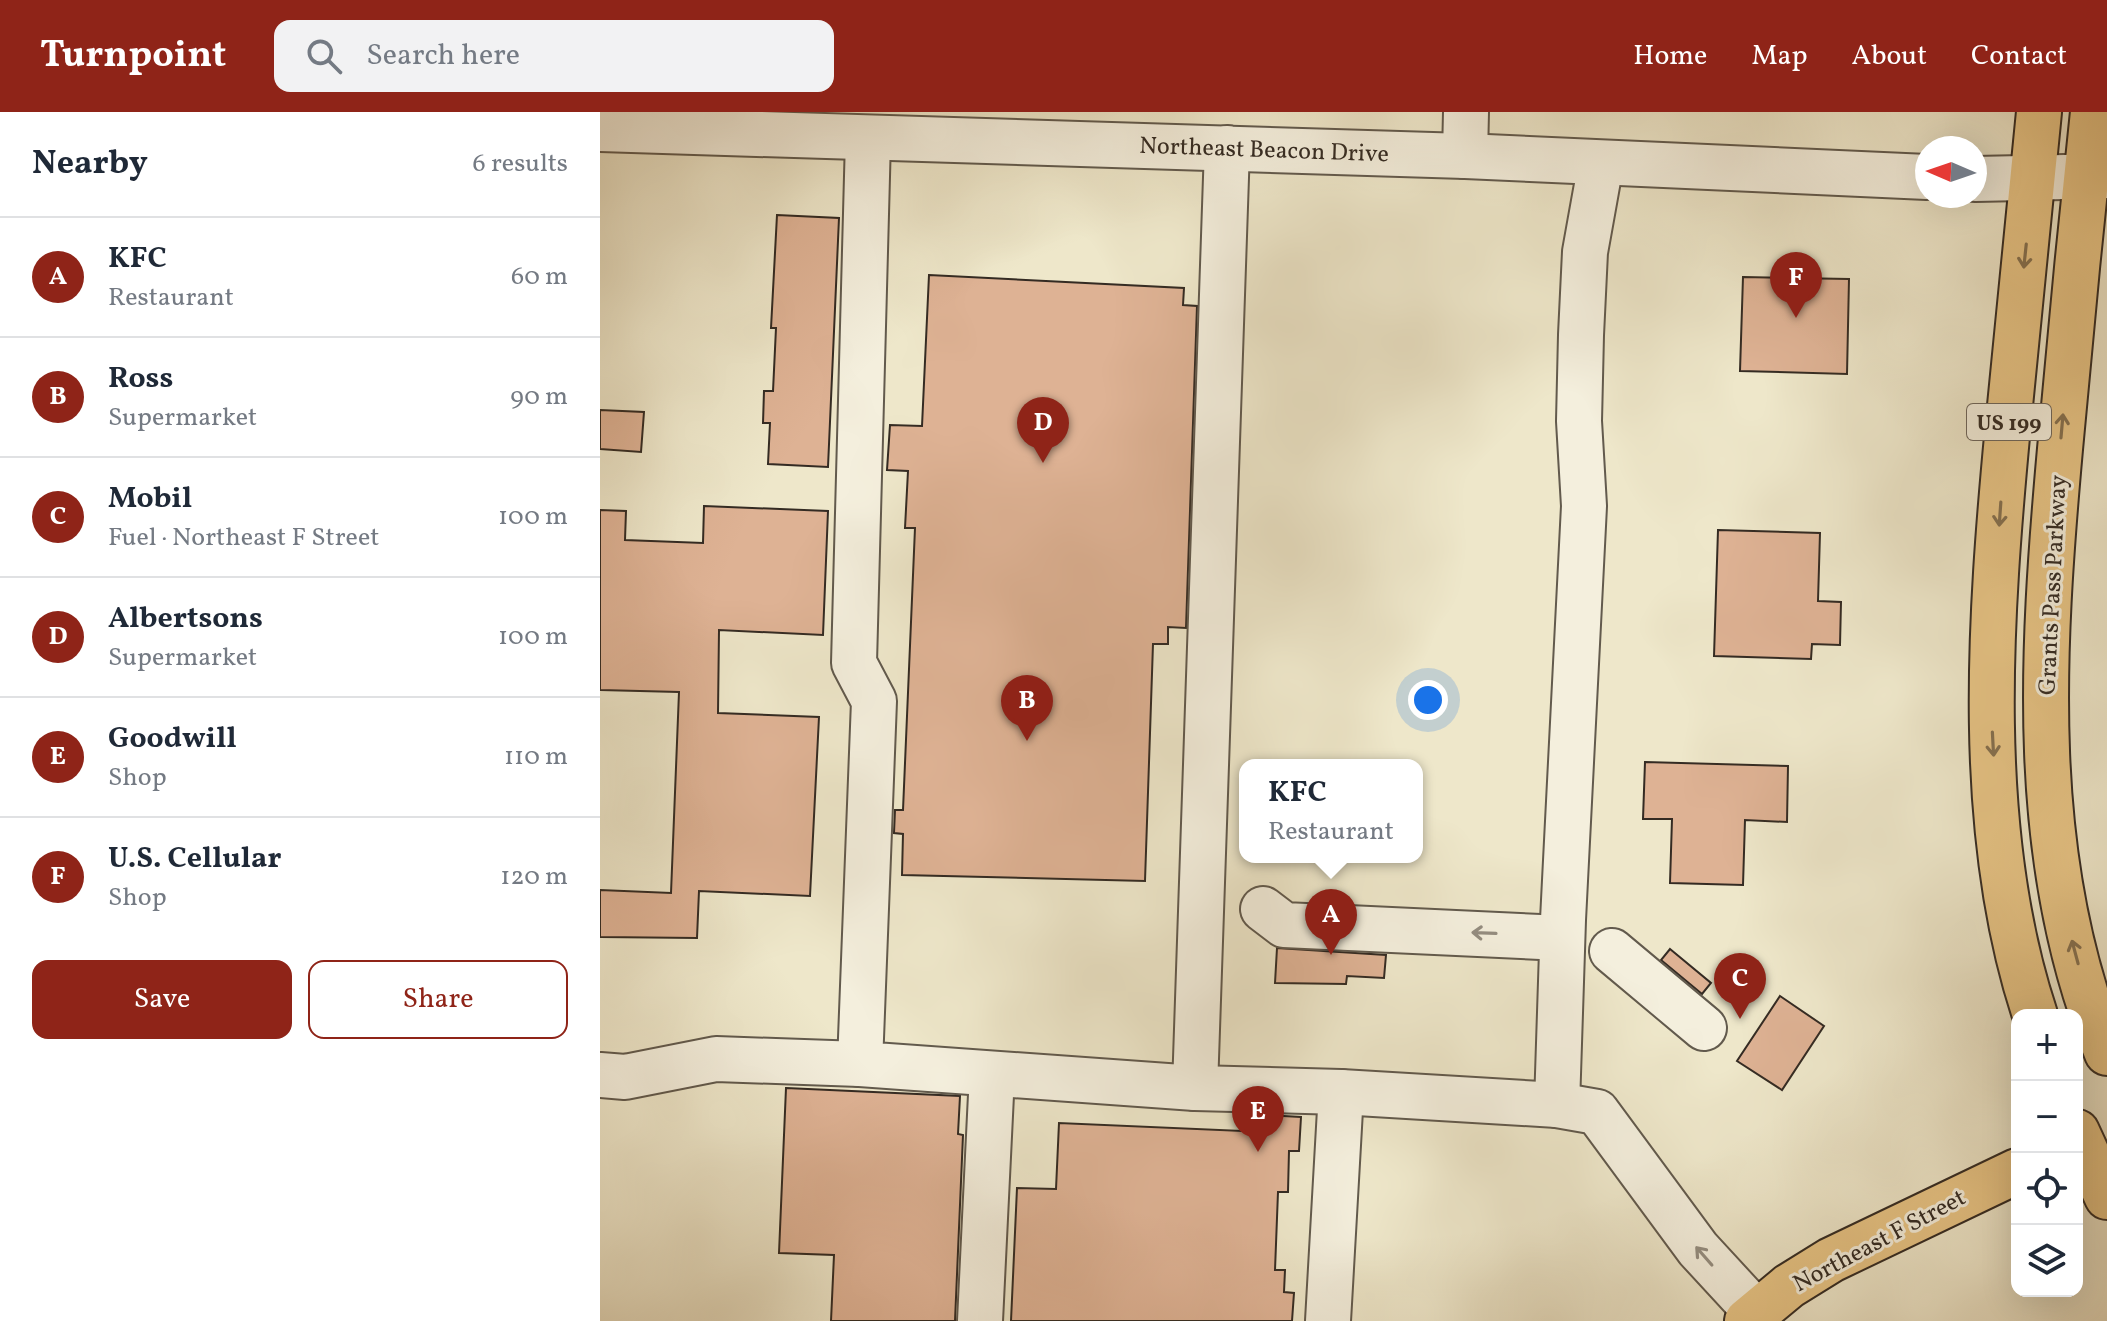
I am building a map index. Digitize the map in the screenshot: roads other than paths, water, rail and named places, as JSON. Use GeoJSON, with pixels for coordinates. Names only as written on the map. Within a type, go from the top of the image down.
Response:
{"type":"FeatureCollection","features":[{"type":"Feature","properties":{"kind":"main road","name":"US 199"},"geometry":{"type":"LineString","coordinates":[[2033,1009],[2007,893],[1994,780],[1992,723],[1993,611],[2001,499],[2039,112]]}},
{"type":"Feature","properties":{"kind":"main road","name":"Grants Pass Parkway"},"geometry":{"type":"LineString","coordinates":[[2093,112],[2097,176],[2055,504],[2047,615],[2046,726],[2053,832],[2061,884],[2085,987],[2107,1053]]}},
{"type":"Feature","properties":{"kind":"main road"},"geometry":{"type":"LineString","coordinates":[[2086,1138],[2107,1197]]}},
{"type":"Feature","properties":{"kind":"main road","name":"Northeast F Street"},"geometry":{"type":"LineString","coordinates":[[1752,1317],[1789,1286],[1831,1260],[2011,1174]]}},
{"type":"Feature","properties":{"kind":"street"},"geometry":{"type":"LineString","coordinates":[[1465,156],[1466,112]]}},
{"type":"Feature","properties":{"kind":"street","name":"Northeast Beacon Drive"},"geometry":{"type":"LineString","coordinates":[[600,129],[868,139],[1121,128],[1227,148],[1915,176]]}},
{"type":"Feature","properties":{"kind":"street"},"geometry":{"type":"LineString","coordinates":[[860,1064],[874,701],[854,663],[868,139]]}},
{"type":"Feature","properties":{"kind":"street"},"geometry":{"type":"LineString","coordinates":[[1195,1088],[1227,148]]}},
{"type":"Feature","properties":{"kind":"street"},"geometry":{"type":"LineString","coordinates":[[1557,1105],[1562,938],[1584,506],[1579,421],[1581,335],[1585,252],[1601,163]]}},
{"type":"Feature","properties":{"kind":"street"},"geometry":{"type":"LineString","coordinates":[[1987,179],[2097,176]]}},
{"type":"Feature","properties":{"kind":"street"},"geometry":{"type":"LineString","coordinates":[[1263,909],[1284,925],[1562,938]]}},
{"type":"Feature","properties":{"kind":"street"},"geometry":{"type":"LineString","coordinates":[[1612,951],[1704,1028]]}},
{"type":"Feature","properties":{"kind":"street"},"geometry":{"type":"LineString","coordinates":[[600,1075],[625,1077],[716,1059],[860,1064],[1195,1088],[1341,1092],[1557,1105],[1597,1112],[1752,1317]]}},
{"type":"Feature","properties":{"kind":"street"},"geometry":{"type":"LineString","coordinates":[[980,1321],[992,1074]]}},
{"type":"Feature","properties":{"kind":"street"},"geometry":{"type":"LineString","coordinates":[[1328,1321],[1341,1092]]}},
{"type":"Feature","properties":{"kind":"place","name":"U.S. Cellular"},"geometry":{"type":"Point","coordinates":[1796,318]}},
{"type":"Feature","properties":{"kind":"place","name":"Albertsons"},"geometry":{"type":"Point","coordinates":[1043,463]}},
{"type":"Feature","properties":{"kind":"place","name":"Ross"},"geometry":{"type":"Point","coordinates":[1027,741]}},
{"type":"Feature","properties":{"kind":"place","name":"KFC"},"geometry":{"type":"Point","coordinates":[1331,955]}},
{"type":"Feature","properties":{"kind":"place","name":"Mobil"},"geometry":{"type":"Point","coordinates":[1740,1019]}},
{"type":"Feature","properties":{"kind":"place","name":"Goodwill"},"geometry":{"type":"Point","coordinates":[1258,1152]}}]}
